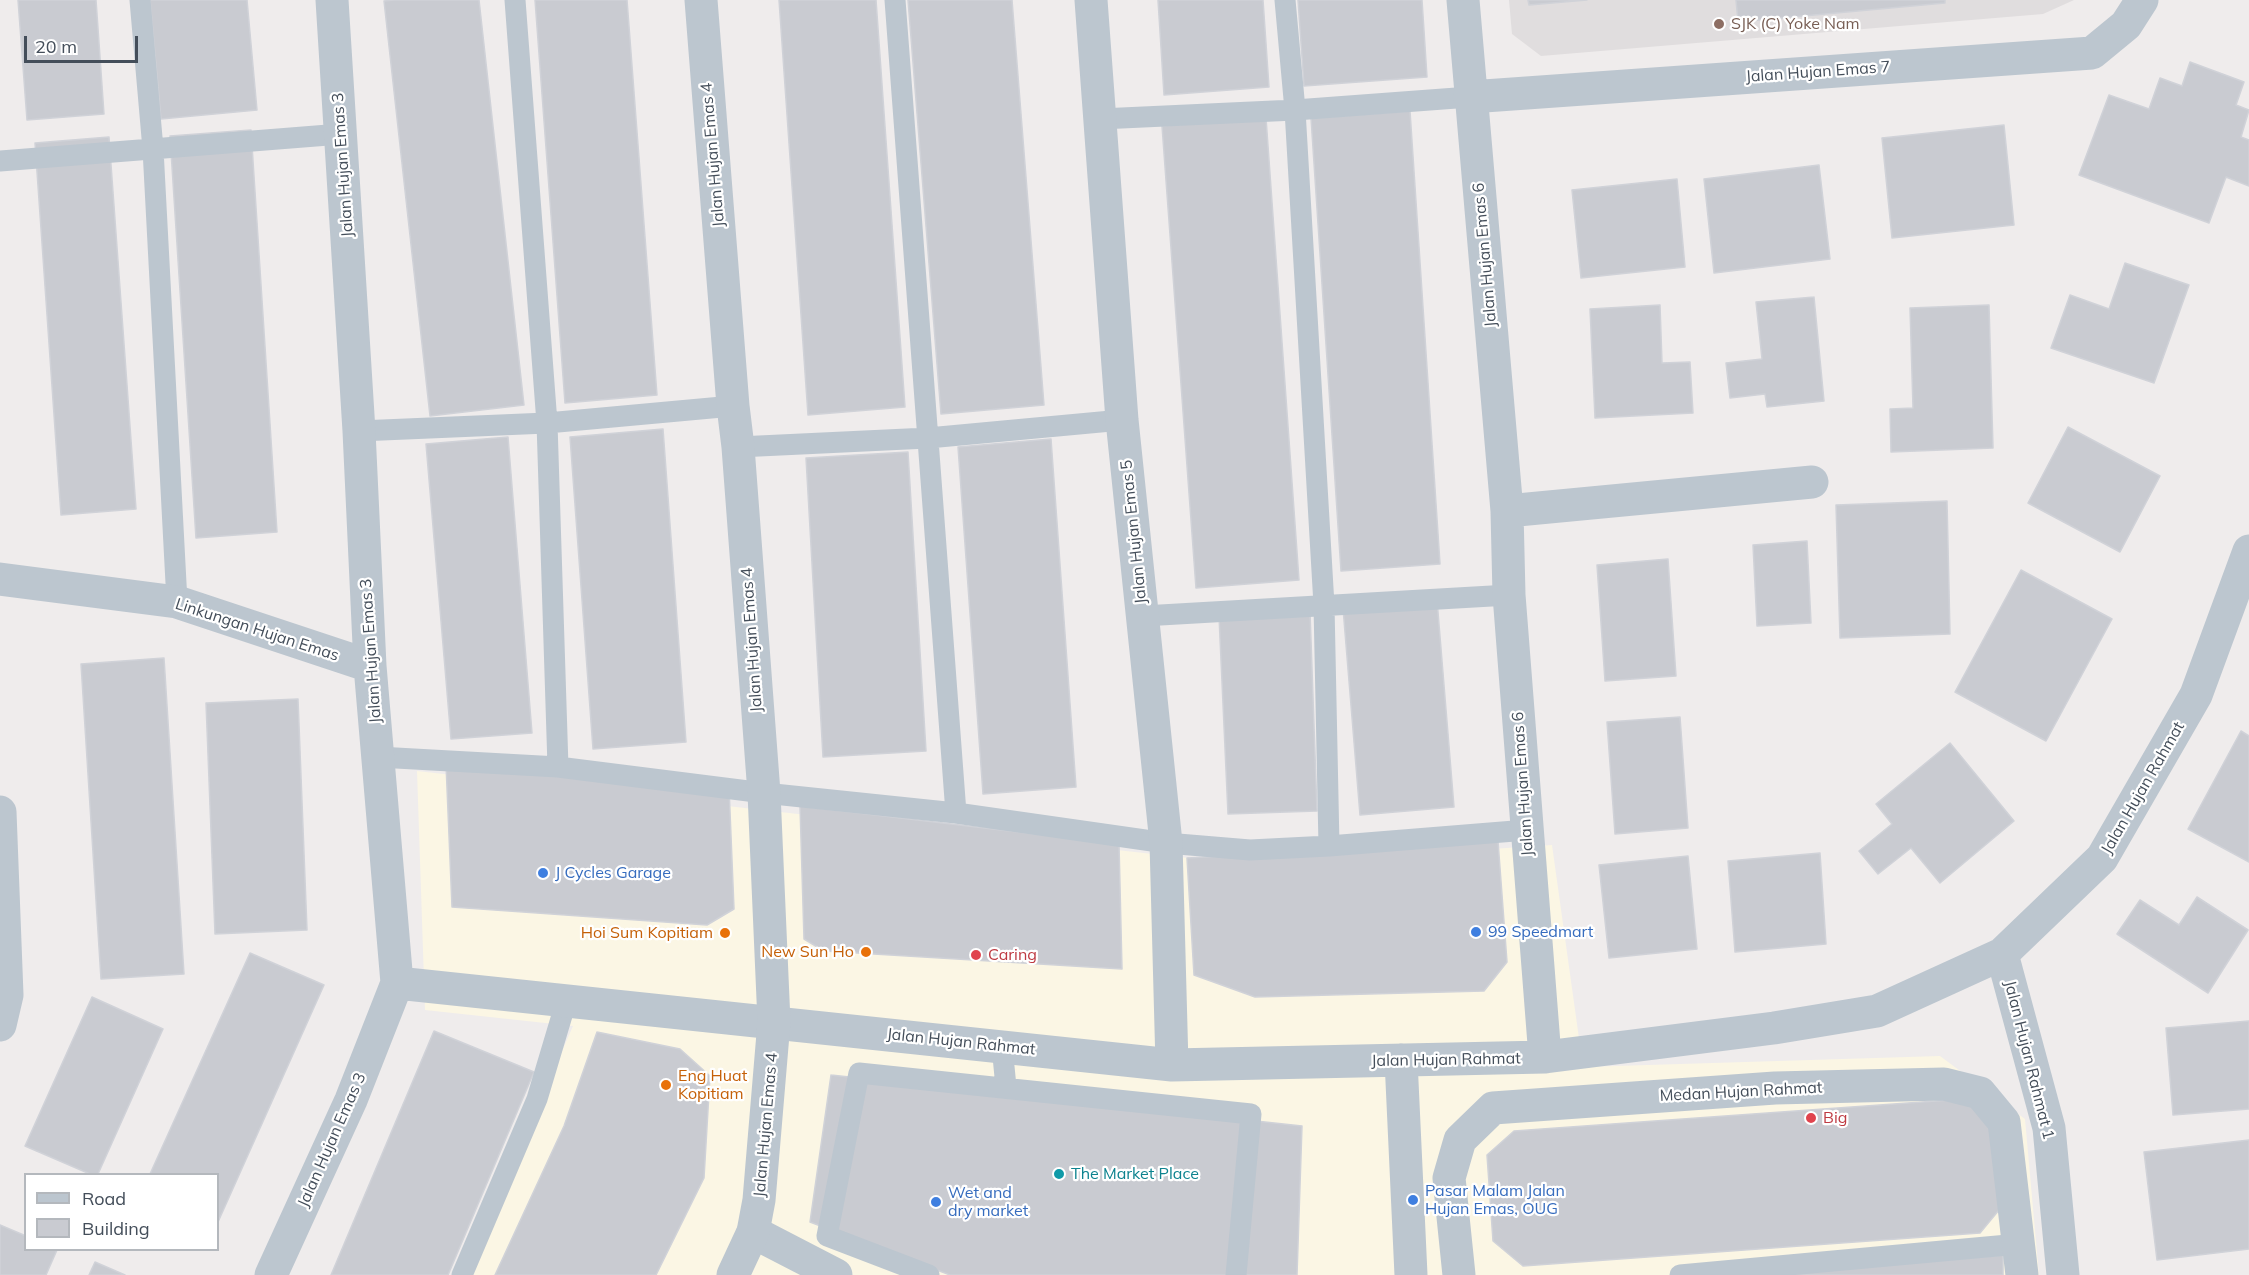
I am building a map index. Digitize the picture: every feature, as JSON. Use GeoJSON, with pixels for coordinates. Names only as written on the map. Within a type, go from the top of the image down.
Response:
{"type":"FeatureCollection","features":[{"type":"Feature","properties":{"kind":"street","name":"Jalan Hujan Emas 3"},"geometry":{"type":"LineString","coordinates":[[271,1275],[351,1101],[397,983],[370,666],[359,431],[332,0]]}},
{"type":"Feature","properties":{"kind":"street","name":"Jalan Hujan Emas 4"},"geometry":{"type":"LineString","coordinates":[[701,0],[764,793],[774,1023],[759,1200],[753,1232],[733,1275]]}},
{"type":"Feature","properties":{"kind":"street","name":"Jalan Hujan Emas 5"},"geometry":{"type":"LineString","coordinates":[[1091,0],[1122,420],[1166,843],[1172,1065]]}},
{"type":"Feature","properties":{"kind":"street","name":"Jalan Hujan Emas 6"},"geometry":{"type":"LineString","coordinates":[[1463,0],[1507,511],[1509,595],[1545,1057]]}},
{"type":"Feature","properties":{"kind":"street","name":"Jalan Hujan Emas 7"},"geometry":{"type":"LineString","coordinates":[[1470,97],[2092,53],[2126,25],[2142,0]]}},
{"type":"Feature","properties":{"kind":"street"},"geometry":{"type":"LineString","coordinates":[[1507,511],[1812,482]]}},
{"type":"Feature","properties":{"kind":"street","name":"Jalan Hujan Rahmat"},"geometry":{"type":"LineString","coordinates":[[397,983],[1172,1065],[1545,1057],[1774,1028],[1877,1011],[2002,954],[2102,858],[2196,695],[2249,551]]}},
{"type":"Feature","properties":{"kind":"street","name":"Linkungan Hujan Emas"},"geometry":{"type":"LineString","coordinates":[[0,579],[177,603],[370,666]]}},
{"type":"Feature","properties":{"kind":"street"},"geometry":{"type":"LineString","coordinates":[[0,812],[7,995],[0,1025]]}},
{"type":"Feature","properties":{"kind":"street","name":"Jalan Hujan Rahmat 1"},"geometry":{"type":"LineString","coordinates":[[2002,954],[2049,1128],[2063,1275]]}},
{"type":"Feature","properties":{"kind":"street"},"geometry":{"type":"LineString","coordinates":[[1459,1275],[1449,1178],[1460,1140],[1493,1108],[1490,1059]]}},
{"type":"Feature","properties":{"kind":"street"},"geometry":{"type":"LineString","coordinates":[[1401,1060],[1411,1275]]}},
{"type":"Feature","properties":{"kind":"street","name":"Medan Hujan Rahmat"},"geometry":{"type":"LineString","coordinates":[[1493,1108],[1775,1088],[1944,1084],[1980,1093],[2004,1122],[2021,1260]]}},
{"type":"Feature","properties":{"kind":"street"},"geometry":{"type":"LineString","coordinates":[[753,1232],[836,1275]]}},
{"type":"Feature","properties":{"kind":"lane"},"geometry":{"type":"LineString","coordinates":[[140,0],[153,149],[177,603]]}},
{"type":"Feature","properties":{"kind":"lane"},"geometry":{"type":"LineString","coordinates":[[515,0],[547,423],[558,767]]}},
{"type":"Feature","properties":{"kind":"lane"},"geometry":{"type":"LineString","coordinates":[[895,0],[956,813]]}},
{"type":"Feature","properties":{"kind":"lane"},"geometry":{"type":"LineString","coordinates":[[1285,0],[1295,110],[1324,605],[1329,846]]}},
{"type":"Feature","properties":{"kind":"lane"},"geometry":{"type":"LineString","coordinates":[[1100,119],[1295,110],[1470,97]]}},
{"type":"Feature","properties":{"kind":"lane"},"geometry":{"type":"LineString","coordinates":[[0,161],[341,134]]}},
{"type":"Feature","properties":{"kind":"lane"},"geometry":{"type":"LineString","coordinates":[[359,431],[547,423],[733,406]]}},
{"type":"Feature","properties":{"kind":"lane"},"geometry":{"type":"LineString","coordinates":[[738,447],[928,438],[1122,420]]}},
{"type":"Feature","properties":{"kind":"lane"},"geometry":{"type":"LineString","coordinates":[[1143,616],[1509,595]]}},
{"type":"Feature","properties":{"kind":"lane"},"geometry":{"type":"LineString","coordinates":[[378,757],[558,767],[764,793],[956,813],[1166,843],[1250,850],[1527,830]]}},
{"type":"Feature","properties":{"kind":"lane"},"geometry":{"type":"LineString","coordinates":[[462,1275],[537,1099],[566,1002]]}},
{"type":"Feature","properties":{"kind":"lane"},"geometry":{"type":"LineString","coordinates":[[1002,1046],[1006,1088]]}},
{"type":"Feature","properties":{"kind":"lane"},"geometry":{"type":"LineString","coordinates":[[929,1275],[827,1236],[859,1073],[1251,1114],[1236,1275]]}},
{"type":"Feature","properties":{"kind":"lane"},"geometry":{"type":"LineString","coordinates":[[1680,1275],[2021,1260]]}},
{"type":"Feature","properties":{"kind":"shaded area","name":"SJK (C) Yoke Nam"},"geometry":{"type":"Polygon","coordinates":[[[1509,0],[2074,0],[2043,14],[1541,56],[1512,34],[1509,0]]]}},
{"type":"Feature","properties":{"kind":"shaded area"},"geometry":{"type":"Polygon","coordinates":[[[417,771],[1250,865],[1552,845],[1583,1067],[1940,1056],[2025,1119],[2039,1275],[464,1275],[573,1026],[425,1010],[417,771]]]}},
{"type":"Feature","properties":{"kind":"building"},"geometry":{"type":"Polygon","coordinates":[[[18,0],[96,0],[104,114],[27,120],[18,0]]]}},
{"type":"Feature","properties":{"kind":"building"},"geometry":{"type":"Polygon","coordinates":[[[150,0],[247,0],[257,110],[161,119],[150,0]]]}},
{"type":"Feature","properties":{"kind":"building"},"geometry":{"type":"Polygon","coordinates":[[[479,0],[524,405],[430,416],[384,1],[479,0]]]}},
{"type":"Feature","properties":{"kind":"building"},"geometry":{"type":"Polygon","coordinates":[[[535,0],[627,0],[657,395],[565,403],[535,0]]]}},
{"type":"Feature","properties":{"kind":"building"},"geometry":{"type":"Polygon","coordinates":[[[779,0],[876,0],[905,407],[808,415],[779,0]]]}},
{"type":"Feature","properties":{"kind":"building"},"geometry":{"type":"Polygon","coordinates":[[[908,0],[1012,0],[1044,405],[941,414],[908,0]]]}},
{"type":"Feature","properties":{"kind":"building"},"geometry":{"type":"Polygon","coordinates":[[[1158,0],[1263,0],[1269,87],[1164,95],[1158,0]]]}},
{"type":"Feature","properties":{"kind":"building"},"geometry":{"type":"Polygon","coordinates":[[[1298,0],[1422,0],[1427,77],[1304,86],[1298,0]]]}},
{"type":"Feature","properties":{"kind":"building"},"geometry":{"type":"Polygon","coordinates":[[[1528,0],[1587,0],[1529,5],[1528,0]]]}},
{"type":"Feature","properties":{"kind":"building"},"geometry":{"type":"Polygon","coordinates":[[[1736,0],[1945,0],[1945,3],[1738,22],[1736,0]]]}},
{"type":"Feature","properties":{"kind":"building"},"geometry":{"type":"Polygon","coordinates":[[[2190,62],[2244,82],[2236,105],[2249,110],[2241,137],[2249,140],[2249,186],[2226,177],[2209,223],[2079,175],[2109,95],[2149,109],[2160,78],[2182,86],[2190,62]]]}},
{"type":"Feature","properties":{"kind":"building"},"geometry":{"type":"Polygon","coordinates":[[[1410,111],[1440,564],[1341,571],[1311,118],[1410,111]]]}},
{"type":"Feature","properties":{"kind":"building"},"geometry":{"type":"Polygon","coordinates":[[[1266,118],[1299,580],[1196,588],[1162,126],[1266,118]]]}},
{"type":"Feature","properties":{"kind":"building"},"geometry":{"type":"Polygon","coordinates":[[[2004,125],[2014,225],[1892,238],[1882,138],[2004,125]]]}},
{"type":"Feature","properties":{"kind":"building"},"geometry":{"type":"Polygon","coordinates":[[[251,130],[277,532],[196,538],[170,136],[251,130]]]}},
{"type":"Feature","properties":{"kind":"building"},"geometry":{"type":"Polygon","coordinates":[[[109,137],[136,509],[61,515],[35,143],[109,137]]]}},
{"type":"Feature","properties":{"kind":"building"},"geometry":{"type":"Polygon","coordinates":[[[1819,165],[1830,259],[1714,273],[1704,179],[1819,165]]]}},
{"type":"Feature","properties":{"kind":"building"},"geometry":{"type":"Polygon","coordinates":[[[1677,179],[1685,267],[1581,278],[1572,190],[1677,179]]]}},
{"type":"Feature","properties":{"kind":"building"},"geometry":{"type":"Polygon","coordinates":[[[2125,263],[2189,285],[2154,383],[2051,348],[2070,295],[2109,309],[2125,263]]]}},
{"type":"Feature","properties":{"kind":"building"},"geometry":{"type":"Polygon","coordinates":[[[1814,297],[1824,401],[1767,407],[1765,394],[1730,398],[1726,363],[1762,359],[1756,302],[1814,297]]]}},
{"type":"Feature","properties":{"kind":"building"},"geometry":{"type":"Polygon","coordinates":[[[1660,305],[1662,363],[1690,362],[1693,413],[1595,418],[1590,309],[1660,305]]]}},
{"type":"Feature","properties":{"kind":"building"},"geometry":{"type":"Polygon","coordinates":[[[1989,305],[1993,448],[1891,452],[1890,409],[1913,408],[1910,308],[1989,305]]]}},
{"type":"Feature","properties":{"kind":"building"},"geometry":{"type":"Polygon","coordinates":[[[2068,427],[2160,476],[2120,552],[2028,503],[2068,427]]]}},
{"type":"Feature","properties":{"kind":"building"},"geometry":{"type":"Polygon","coordinates":[[[663,429],[686,742],[593,749],[570,437],[663,429]]]}},
{"type":"Feature","properties":{"kind":"building"},"geometry":{"type":"Polygon","coordinates":[[[508,437],[532,733],[451,739],[426,444],[508,437]]]}},
{"type":"Feature","properties":{"kind":"building"},"geometry":{"type":"Polygon","coordinates":[[[1051,439],[1076,787],[983,794],[958,447],[1051,439]]]}},
{"type":"Feature","properties":{"kind":"building"},"geometry":{"type":"Polygon","coordinates":[[[908,452],[926,751],[823,757],[806,458],[908,452]]]}},
{"type":"Feature","properties":{"kind":"building"},"geometry":{"type":"Polygon","coordinates":[[[1947,501],[1950,634],[1840,638],[1836,505],[1947,501]]]}},
{"type":"Feature","properties":{"kind":"building"},"geometry":{"type":"Polygon","coordinates":[[[1807,541],[1811,623],[1757,626],[1753,545],[1807,541]]]}},
{"type":"Feature","properties":{"kind":"building"},"geometry":{"type":"Polygon","coordinates":[[[1668,559],[1676,676],[1605,681],[1597,565],[1668,559]]]}},
{"type":"Feature","properties":{"kind":"building"},"geometry":{"type":"Polygon","coordinates":[[[2021,570],[2112,619],[2046,741],[1955,692],[2021,570]]]}},
{"type":"Feature","properties":{"kind":"building"},"geometry":{"type":"Polygon","coordinates":[[[1437,600],[1454,807],[1360,815],[1343,608],[1437,600]]]}},
{"type":"Feature","properties":{"kind":"building"},"geometry":{"type":"Polygon","coordinates":[[[1310,612],[1317,811],[1228,814],[1219,616],[1310,612]]]}},
{"type":"Feature","properties":{"kind":"building"},"geometry":{"type":"Polygon","coordinates":[[[164,658],[184,974],[101,979],[81,664],[164,658]]]}},
{"type":"Feature","properties":{"kind":"building"},"geometry":{"type":"Polygon","coordinates":[[[298,699],[307,930],[215,934],[206,703],[298,699]]]}},
{"type":"Feature","properties":{"kind":"building"},"geometry":{"type":"Polygon","coordinates":[[[1680,717],[1688,828],[1615,834],[1607,722],[1680,717]]]}},
{"type":"Feature","properties":{"kind":"building"},"geometry":{"type":"Polygon","coordinates":[[[2241,731],[2249,736],[2249,862],[2188,829],[2241,731]]]}},
{"type":"Feature","properties":{"kind":"building"},"geometry":{"type":"Polygon","coordinates":[[[1950,743],[2014,821],[1940,883],[1911,848],[1878,874],[1859,851],[1892,824],[1876,804],[1950,743]]]}},
{"type":"Feature","properties":{"kind":"building"},"geometry":{"type":"Polygon","coordinates":[[[446,764],[729,787],[734,909],[707,925],[452,907],[446,764]]]}},
{"type":"Feature","properties":{"kind":"building"},"geometry":{"type":"Polygon","coordinates":[[[800,806],[1119,844],[1122,969],[824,951],[804,939],[800,806]]]}},
{"type":"Feature","properties":{"kind":"building"},"geometry":{"type":"Polygon","coordinates":[[[1498,841],[1507,962],[1484,991],[1255,997],[1194,975],[1187,858],[1498,841]]]}},
{"type":"Feature","properties":{"kind":"building"},"geometry":{"type":"Polygon","coordinates":[[[1820,853],[1826,944],[1735,952],[1728,861],[1820,853]]]}},
{"type":"Feature","properties":{"kind":"building"},"geometry":{"type":"Polygon","coordinates":[[[1688,856],[1697,949],[1609,958],[1599,865],[1688,856]]]}},
{"type":"Feature","properties":{"kind":"building"},"geometry":{"type":"Polygon","coordinates":[[[2197,897],[2248,930],[2208,993],[2117,934],[2140,900],[2179,925],[2197,897]]]}},
{"type":"Feature","properties":{"kind":"building"},"geometry":{"type":"Polygon","coordinates":[[[250,953],[324,985],[219,1220],[219,1173],[150,1173],[250,953]]]}},
{"type":"Feature","properties":{"kind":"building"},"geometry":{"type":"Polygon","coordinates":[[[92,997],[163,1029],[98,1173],[88,1173],[25,1146],[92,997]]]}},
{"type":"Feature","properties":{"kind":"building"},"geometry":{"type":"Polygon","coordinates":[[[2249,1021],[2249,1109],[2173,1115],[2166,1028],[2249,1021]]]}},
{"type":"Feature","properties":{"kind":"building"},"geometry":{"type":"Polygon","coordinates":[[[434,1031],[534,1072],[448,1275],[331,1275],[434,1031]]]}},
{"type":"Feature","properties":{"kind":"building"},"geometry":{"type":"Polygon","coordinates":[[[597,1032],[680,1049],[710,1076],[704,1178],[656,1275],[495,1275],[564,1126],[597,1032]]]}},
{"type":"Feature","properties":{"kind":"building","name":"The Market Place"},"geometry":{"type":"Polygon","coordinates":[[[831,1075],[1302,1126],[1297,1275],[950,1275],[810,1222],[831,1075]]]}},
{"type":"Feature","properties":{"kind":"building"},"geometry":{"type":"Polygon","coordinates":[[[1964,1099],[1998,1124],[2004,1204],[1980,1233],[1523,1266],[1493,1241],[1487,1155],[1514,1131],[1964,1099]]]}},
{"type":"Feature","properties":{"kind":"building"},"geometry":{"type":"Polygon","coordinates":[[[2249,1140],[2249,1249],[2157,1260],[2144,1152],[2249,1140]]]}},
{"type":"Feature","properties":{"kind":"building"},"geometry":{"type":"Polygon","coordinates":[[[0,1225],[24,1235],[24,1251],[57,1251],[46,1275],[0,1275],[0,1225]]]}},
{"type":"Feature","properties":{"kind":"building"},"geometry":{"type":"Polygon","coordinates":[[[2003,1255],[2003,1275],[1761,1275],[2003,1255]]]}},
{"type":"Feature","properties":{"kind":"building"},"geometry":{"type":"Polygon","coordinates":[[[95,1262],[125,1275],[89,1275],[95,1262]]]}},
{"type":"Feature","properties":{"kind":"place","name":"SJK (C) Yoke Nam"},"geometry":{"type":"Point","coordinates":[1719,24]}},
{"type":"Feature","properties":{"kind":"place","name":"J Cycles Garage"},"geometry":{"type":"Point","coordinates":[543,873]}},
{"type":"Feature","properties":{"kind":"place","name":"99 Speedmart"},"geometry":{"type":"Point","coordinates":[1476,932]}},
{"type":"Feature","properties":{"kind":"place","name":"Hoi Sum Kopitiam"},"geometry":{"type":"Point","coordinates":[725,933]}},
{"type":"Feature","properties":{"kind":"place","name":"New Sun Ho"},"geometry":{"type":"Point","coordinates":[866,952]}},
{"type":"Feature","properties":{"kind":"place","name":"Caring"},"geometry":{"type":"Point","coordinates":[976,955]}},
{"type":"Feature","properties":{"kind":"place","name":"Eng Huat Kopitiam"},"geometry":{"type":"Point","coordinates":[666,1085]}},
{"type":"Feature","properties":{"kind":"place","name":"Big"},"geometry":{"type":"Point","coordinates":[1811,1118]}},
{"type":"Feature","properties":{"kind":"place","name":"The Market Place"},"geometry":{"type":"Point","coordinates":[1059,1174]}},
{"type":"Feature","properties":{"kind":"place","name":"Pasar Malam Jalan Hujan Emas, OUG"},"geometry":{"type":"Point","coordinates":[1413,1200]}},
{"type":"Feature","properties":{"kind":"place","name":"Wet and dry market"},"geometry":{"type":"Point","coordinates":[936,1202]}}]}
